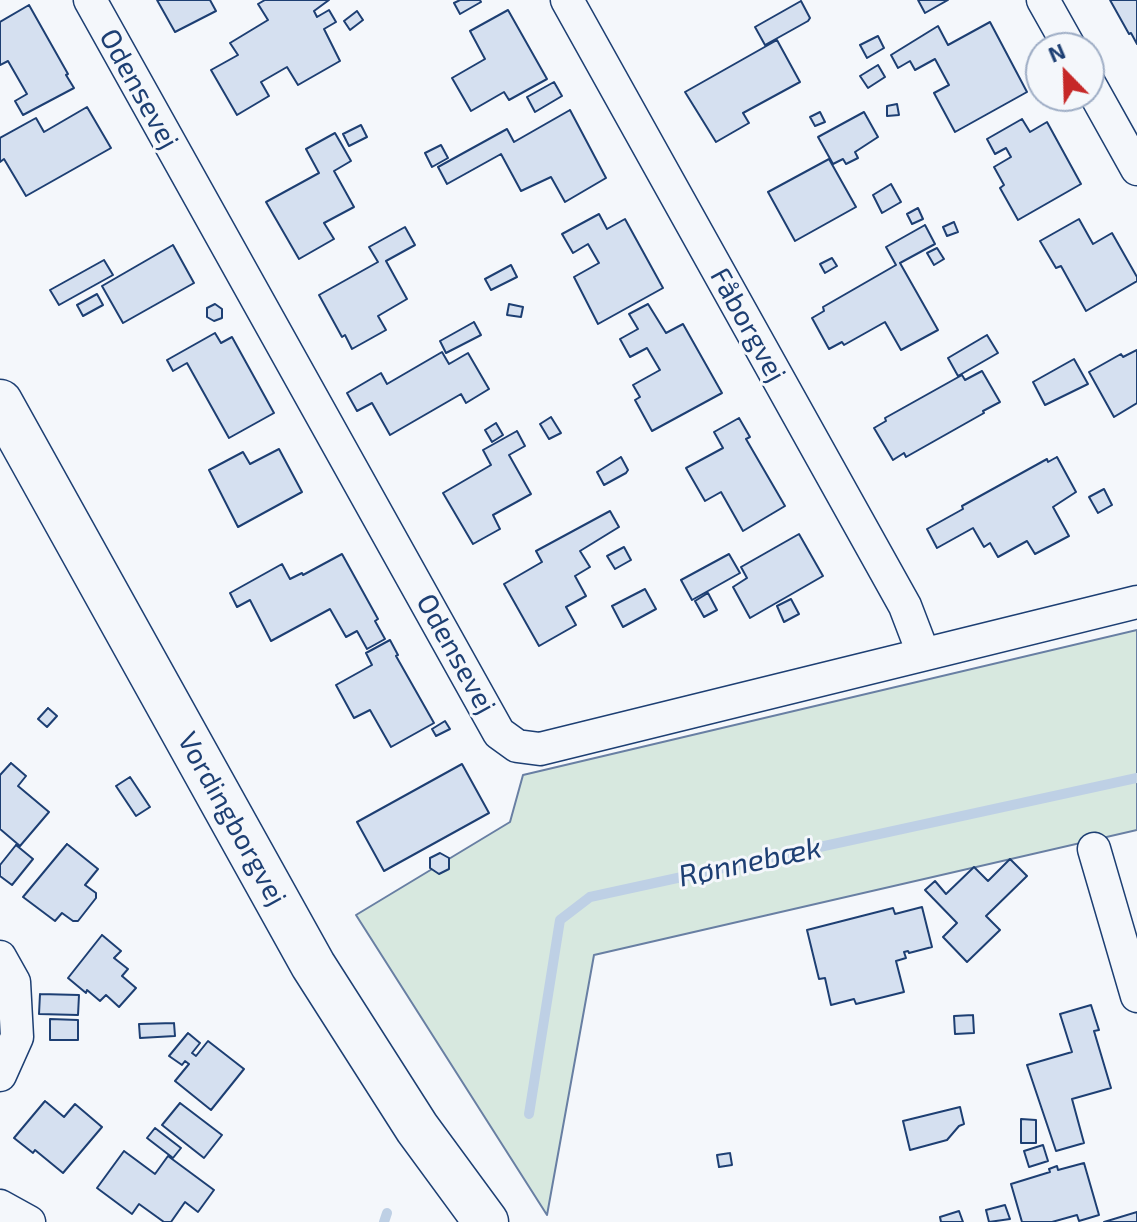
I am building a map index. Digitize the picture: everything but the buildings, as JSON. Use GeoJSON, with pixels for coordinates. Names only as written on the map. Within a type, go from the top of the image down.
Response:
{"type":"FeatureCollection","features":[{"type":"Feature","properties":{"kind":"main road","name":"Vordingborgvej"},"geometry":{"type":"LineString","coordinates":[[0,402],[313,965],[417,1128],[486,1222]]}},
{"type":"Feature","properties":{"kind":"street","name":"Odensevej"},"geometry":{"type":"LineString","coordinates":[[90,0],[499,733],[517,746],[540,749],[1137,602]]}},
{"type":"Feature","properties":{"kind":"street","name":"Fåborgvej"},"geometry":{"type":"LineString","coordinates":[[567,0],[905,606],[923,653]]}},
{"type":"Feature","properties":{"kind":"street"},"geometry":{"type":"LineString","coordinates":[[1043,0],[1061,32]]}},
{"type":"Feature","properties":{"kind":"street"},"geometry":{"type":"LineString","coordinates":[[1105,112],[1137,169]]}},
{"type":"Feature","properties":{"kind":"street"},"geometry":{"type":"LineString","coordinates":[[1094,849],[1137,996]]}},
{"type":"Feature","properties":{"kind":"street"},"geometry":{"type":"LineString","coordinates":[[0,957],[14,982],[17,1037],[0,1075]]}},
{"type":"Feature","properties":{"kind":"street"},"geometry":{"type":"LineString","coordinates":[[0,1206],[29,1222]]}},
{"type":"Feature","properties":{"kind":"shaded area"},"geometry":{"type":"Polygon","coordinates":[[[1137,630],[1137,830],[594,955],[547,1215],[356,915],[510,822],[523,775],[1137,630]]]}},
{"type":"Feature","properties":{"kind":"waterway","name":"Rønnebæk"},"geometry":{"type":"LineString","coordinates":[[529,1114],[560,920],[590,897],[1137,778]]}},
{"type":"Feature","properties":{"kind":"waterway","name":"Rønnebæk"},"geometry":{"type":"LineString","coordinates":[[384,1222],[387,1213]]}}]}
